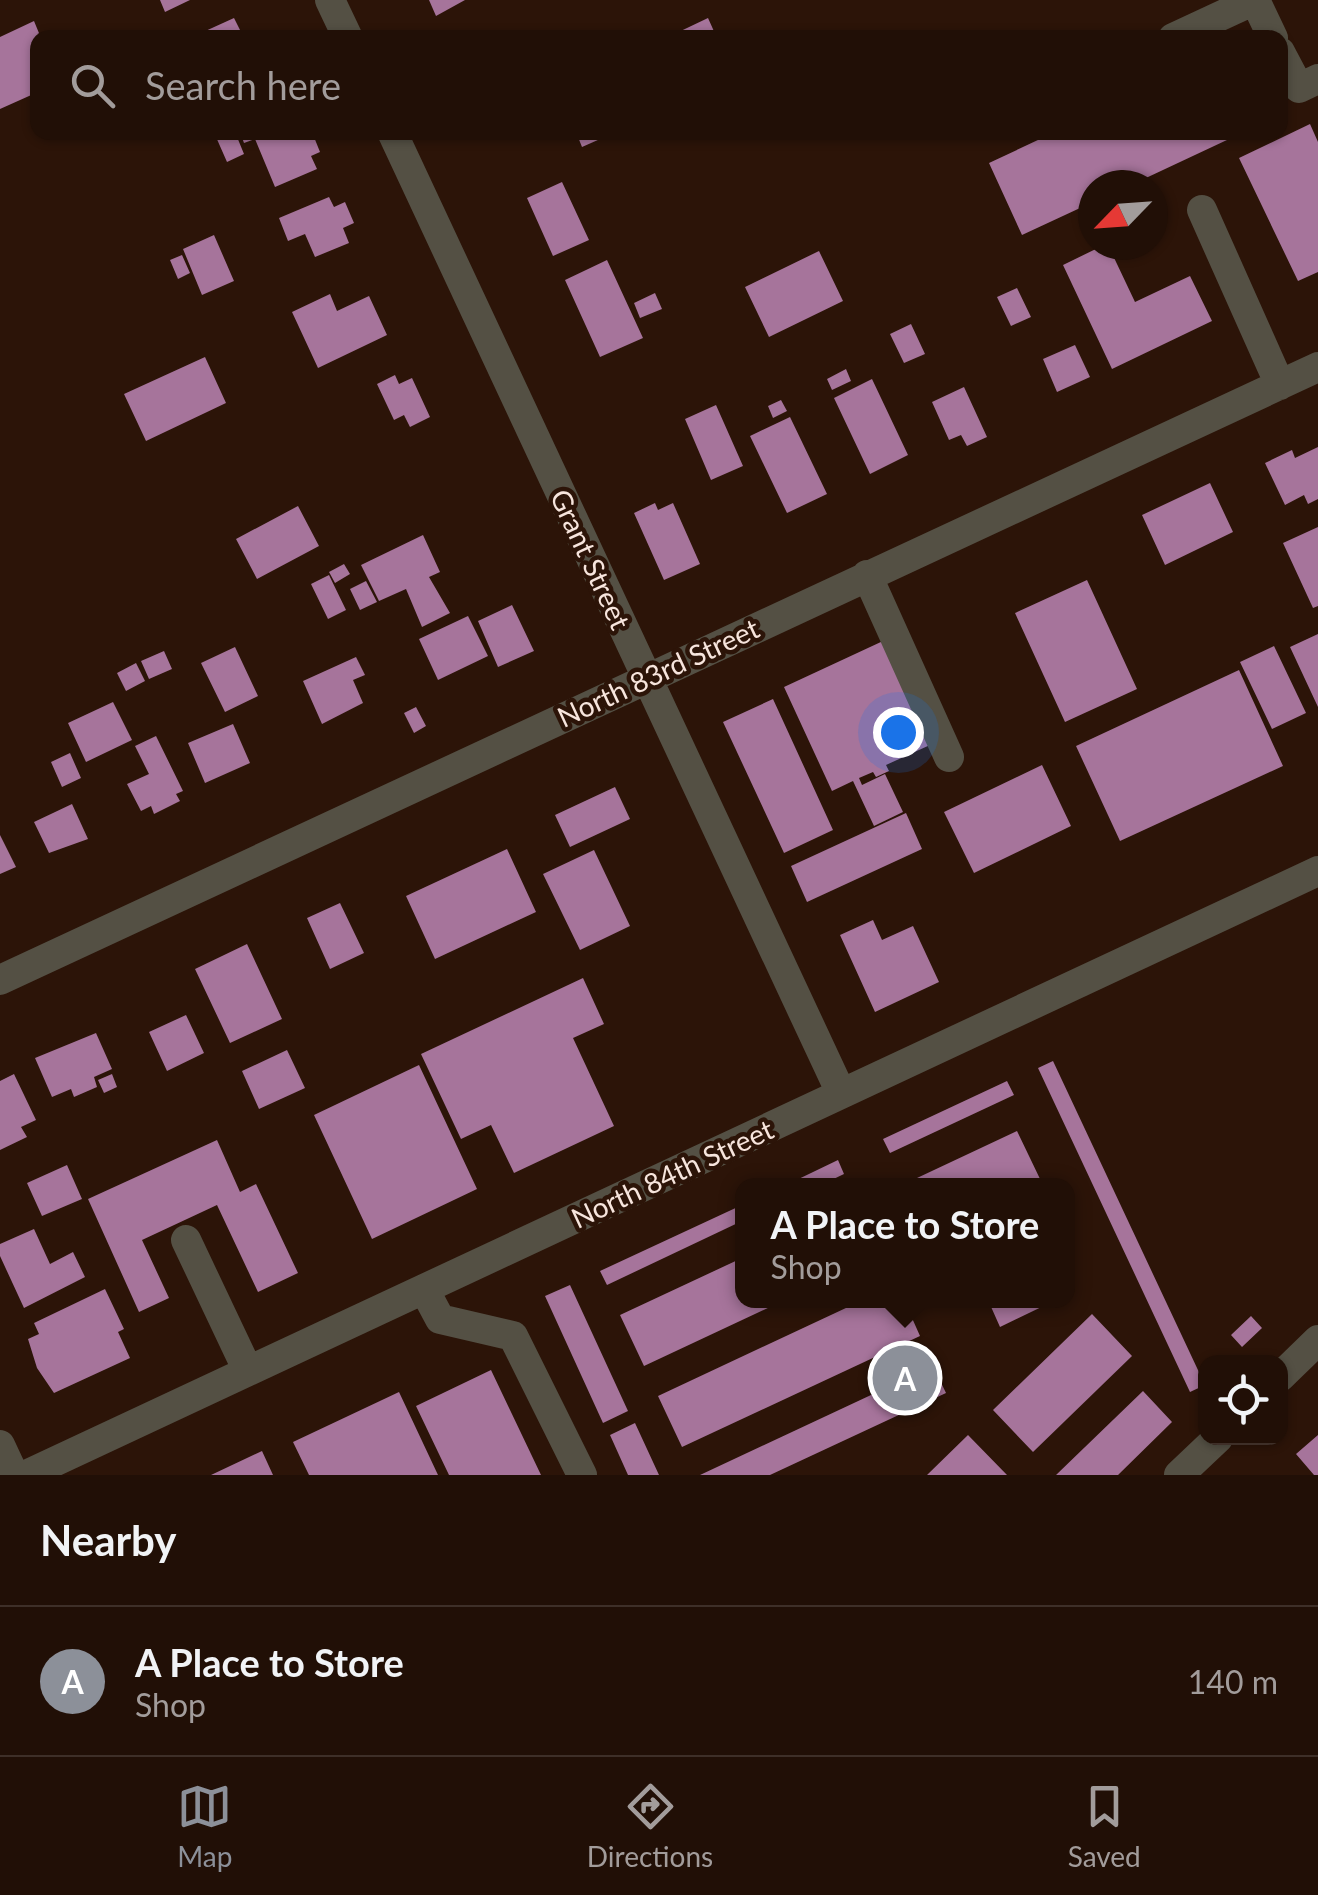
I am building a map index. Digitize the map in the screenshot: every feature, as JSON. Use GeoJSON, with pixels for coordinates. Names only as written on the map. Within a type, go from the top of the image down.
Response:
{"type":"FeatureCollection","features":[{"type":"Feature","properties":{"kind":"street"},"geometry":{"type":"LineString","coordinates":[[330,0],[344,30]]}},
{"type":"Feature","properties":{"kind":"street"},"geometry":{"type":"LineString","coordinates":[[1190,30],[1254,0],[1270,30]]}},
{"type":"Feature","properties":{"kind":"street"},"geometry":{"type":"LineString","coordinates":[[1288,67],[1299,88],[1318,79]]}},
{"type":"Feature","properties":{"kind":"street","name":"Grant Street"},"geometry":{"type":"LineString","coordinates":[[396,140],[841,1094]]}},
{"type":"Feature","properties":{"kind":"street"},"geometry":{"type":"LineString","coordinates":[[1202,210],[1280,384]]}},
{"type":"Feature","properties":{"kind":"street","name":"North 83rd Street"},"geometry":{"type":"LineString","coordinates":[[0,980],[1318,368]]}},
{"type":"Feature","properties":{"kind":"street"},"geometry":{"type":"LineString","coordinates":[[867,575],[949,757]]}},
{"type":"Feature","properties":{"kind":"street","name":"North 84th Street"},"geometry":{"type":"LineString","coordinates":[[26,1475],[1318,871]]}},
{"type":"Feature","properties":{"kind":"street"},"geometry":{"type":"LineString","coordinates":[[186,1240],[248,1371]]}},
{"type":"Feature","properties":{"kind":"street"},"geometry":{"type":"LineString","coordinates":[[424,1288],[440,1319],[512,1336],[582,1475]]}},
{"type":"Feature","properties":{"kind":"street"},"geometry":{"type":"LineString","coordinates":[[1288,1368],[1318,1340]]}},
{"type":"Feature","properties":{"kind":"street"},"geometry":{"type":"LineString","coordinates":[[0,1445],[14,1475]]}},
{"type":"Feature","properties":{"kind":"street"},"geometry":{"type":"LineString","coordinates":[[1179,1475],[1211,1445]]}},
{"type":"Feature","properties":{"kind":"building"},"geometry":{"type":"Polygon","coordinates":[[[160,0],[190,0],[165,12],[160,0]]]}},
{"type":"Feature","properties":{"kind":"building"},"geometry":{"type":"Polygon","coordinates":[[[429,0],[465,0],[436,16],[429,0]]]}},
{"type":"Feature","properties":{"kind":"building"},"geometry":{"type":"Polygon","coordinates":[[[234,18],[240,30],[208,30],[234,18]]]}},
{"type":"Feature","properties":{"kind":"building"},"geometry":{"type":"Polygon","coordinates":[[[708,18],[713,30],[683,30],[708,18]]]}},
{"type":"Feature","properties":{"kind":"building"},"geometry":{"type":"Polygon","coordinates":[[[34,21],[38,30],[30,30],[30,96],[0,109],[0,37],[34,21]]]}},
{"type":"Feature","properties":{"kind":"building"},"geometry":{"type":"Polygon","coordinates":[[[1310,124],[1318,142],[1318,272],[1298,281],[1239,158],[1277,140],[1288,140],[1288,135],[1310,124]]]}},
{"type":"Feature","properties":{"kind":"building"},"geometry":{"type":"Polygon","coordinates":[[[217,140],[238,140],[244,154],[227,162],[217,140]]]}},
{"type":"Feature","properties":{"kind":"building"},"geometry":{"type":"Polygon","coordinates":[[[255,140],[315,140],[320,152],[311,156],[317,169],[275,187],[255,140]]]}},
{"type":"Feature","properties":{"kind":"building"},"geometry":{"type":"Polygon","coordinates":[[[579,140],[598,140],[582,147],[579,140]]]}},
{"type":"Feature","properties":{"kind":"building"},"geometry":{"type":"Polygon","coordinates":[[[1038,140],[1227,140],[1163,170],[1078,170],[1078,209],[1022,235],[989,163],[1038,140]]]}},
{"type":"Feature","properties":{"kind":"building"},"geometry":{"type":"Polygon","coordinates":[[[562,182],[589,240],[553,256],[527,198],[562,182]]]}},
{"type":"Feature","properties":{"kind":"building"},"geometry":{"type":"Polygon","coordinates":[[[329,197],[334,207],[345,202],[354,223],[343,228],[349,243],[315,257],[305,234],[288,241],[279,218],[329,197]]]}},
{"type":"Feature","properties":{"kind":"building"},"geometry":{"type":"Polygon","coordinates":[[[214,235],[234,281],[202,295],[183,249],[214,235]]]}},
{"type":"Feature","properties":{"kind":"building"},"geometry":{"type":"Polygon","coordinates":[[[819,251],[843,301],[769,337],[745,287],[819,251]]]}},
{"type":"Feature","properties":{"kind":"building"},"geometry":{"type":"Polygon","coordinates":[[[182,255],[190,273],[178,279],[170,260],[182,255]]]}},
{"type":"Feature","properties":{"kind":"building"},"geometry":{"type":"Polygon","coordinates":[[[1078,258],[1115,260],[1135,302],[1190,276],[1212,321],[1112,369],[1063,265],[1078,258]]]}},
{"type":"Feature","properties":{"kind":"building"},"geometry":{"type":"Polygon","coordinates":[[[607,260],[643,338],[600,357],[565,280],[607,260]]]}},
{"type":"Feature","properties":{"kind":"building"},"geometry":{"type":"Polygon","coordinates":[[[1017,288],[1031,317],[1011,326],[997,297],[1017,288]]]}},
{"type":"Feature","properties":{"kind":"building"},"geometry":{"type":"Polygon","coordinates":[[[655,293],[662,309],[640,318],[634,303],[655,293]]]}},
{"type":"Feature","properties":{"kind":"building"},"geometry":{"type":"Polygon","coordinates":[[[330,294],[337,311],[369,296],[387,335],[318,368],[292,312],[330,294]]]}},
{"type":"Feature","properties":{"kind":"building"},"geometry":{"type":"Polygon","coordinates":[[[911,324],[925,354],[904,363],[890,334],[911,324]]]}},
{"type":"Feature","properties":{"kind":"building"},"geometry":{"type":"Polygon","coordinates":[[[1075,345],[1090,377],[1057,392],[1043,359],[1075,345]]]}},
{"type":"Feature","properties":{"kind":"building"},"geometry":{"type":"Polygon","coordinates":[[[205,357],[226,403],[146,441],[124,394],[205,357]]]}},
{"type":"Feature","properties":{"kind":"building"},"geometry":{"type":"Polygon","coordinates":[[[846,369],[851,381],[832,390],[827,379],[846,369]]]}},
{"type":"Feature","properties":{"kind":"building"},"geometry":{"type":"Polygon","coordinates":[[[395,375],[399,384],[412,378],[430,417],[410,427],[404,415],[394,420],[377,384],[395,375]]]}},
{"type":"Feature","properties":{"kind":"building"},"geometry":{"type":"Polygon","coordinates":[[[872,379],[908,455],[870,474],[834,398],[872,379]]]}},
{"type":"Feature","properties":{"kind":"building"},"geometry":{"type":"Polygon","coordinates":[[[964,387],[987,437],[967,446],[961,435],[949,440],[932,402],[964,387]]]}},
{"type":"Feature","properties":{"kind":"building"},"geometry":{"type":"Polygon","coordinates":[[[781,400],[787,411],[773,418],[768,406],[781,400]]]}},
{"type":"Feature","properties":{"kind":"building"},"geometry":{"type":"Polygon","coordinates":[[[716,405],[743,466],[711,480],[685,419],[716,405]]]}},
{"type":"Feature","properties":{"kind":"building"},"geometry":{"type":"Polygon","coordinates":[[[790,417],[827,494],[787,513],[750,436],[790,417]]]}},
{"type":"Feature","properties":{"kind":"building"},"geometry":{"type":"Polygon","coordinates":[[[1318,447],[1318,499],[1308,504],[1304,495],[1285,505],[1265,463],[1292,450],[1295,458],[1318,447]]]}},
{"type":"Feature","properties":{"kind":"building"},"geometry":{"type":"Polygon","coordinates":[[[1210,483],[1233,532],[1165,565],[1142,515],[1210,483]]]}},
{"type":"Feature","properties":{"kind":"building"},"geometry":{"type":"Polygon","coordinates":[[[655,503],[658,510],[673,503],[700,564],[664,580],[634,513],[655,503]]]}},
{"type":"Feature","properties":{"kind":"building"},"geometry":{"type":"Polygon","coordinates":[[[298,506],[319,546],[257,579],[236,539],[298,506]]]}},
{"type":"Feature","properties":{"kind":"building"},"geometry":{"type":"Polygon","coordinates":[[[1318,527],[1318,606],[1313,608],[1283,543],[1318,527]]]}},
{"type":"Feature","properties":{"kind":"building"},"geometry":{"type":"Polygon","coordinates":[[[423,535],[440,572],[429,577],[450,613],[422,627],[406,589],[379,601],[361,565],[423,535]]]}},
{"type":"Feature","properties":{"kind":"building"},"geometry":{"type":"Polygon","coordinates":[[[344,564],[350,574],[335,583],[329,572],[344,564]]]}},
{"type":"Feature","properties":{"kind":"building"},"geometry":{"type":"Polygon","coordinates":[[[329,575],[346,610],[328,619],[311,584],[329,575]]]}},
{"type":"Feature","properties":{"kind":"building"},"geometry":{"type":"Polygon","coordinates":[[[1087,580],[1137,689],[1065,722],[1015,613],[1087,580]]]}},
{"type":"Feature","properties":{"kind":"building"},"geometry":{"type":"Polygon","coordinates":[[[366,581],[377,602],[360,610],[350,589],[366,581]]]}},
{"type":"Feature","properties":{"kind":"building"},"geometry":{"type":"Polygon","coordinates":[[[512,605],[534,651],[498,667],[478,621],[512,605]]]}},
{"type":"Feature","properties":{"kind":"building"},"geometry":{"type":"Polygon","coordinates":[[[468,616],[488,656],[438,680],[419,639],[468,616]]]}},
{"type":"Feature","properties":{"kind":"building"},"geometry":{"type":"Polygon","coordinates":[[[1318,634],[1318,707],[1290,647],[1318,634]]]}},
{"type":"Feature","properties":{"kind":"building"},"geometry":{"type":"Polygon","coordinates":[[[883,641],[930,745],[886,765],[889,771],[859,778],[862,785],[885,774],[903,812],[874,826],[853,781],[832,791],[784,687],[883,641]]]}},
{"type":"Feature","properties":{"kind":"building"},"geometry":{"type":"Polygon","coordinates":[[[1274,646],[1306,713],[1272,729],[1240,662],[1274,646]]]}},
{"type":"Feature","properties":{"kind":"building"},"geometry":{"type":"Polygon","coordinates":[[[235,647],[258,696],[225,712],[201,663],[235,647]]]}},
{"type":"Feature","properties":{"kind":"building"},"geometry":{"type":"Polygon","coordinates":[[[164,651],[172,669],[149,679],[141,661],[164,651]]]}},
{"type":"Feature","properties":{"kind":"building"},"geometry":{"type":"Polygon","coordinates":[[[356,657],[365,675],[353,680],[363,703],[322,724],[303,681],[356,657]]]}},
{"type":"Feature","properties":{"kind":"building"},"geometry":{"type":"Polygon","coordinates":[[[136,663],[145,681],[126,691],[117,673],[136,663]]]}},
{"type":"Feature","properties":{"kind":"building"},"geometry":{"type":"Polygon","coordinates":[[[1239,670],[1283,766],[1120,841],[1076,746],[1239,670]]]}},
{"type":"Feature","properties":{"kind":"building"},"geometry":{"type":"Polygon","coordinates":[[[773,699],[833,830],[784,853],[723,722],[773,699]]]}},
{"type":"Feature","properties":{"kind":"building"},"geometry":{"type":"Polygon","coordinates":[[[113,702],[132,740],[86,762],[68,723],[113,702]]]}},
{"type":"Feature","properties":{"kind":"building"},"geometry":{"type":"Polygon","coordinates":[[[416,707],[426,726],[414,733],[404,713],[416,707]]]}},
{"type":"Feature","properties":{"kind":"building"},"geometry":{"type":"Polygon","coordinates":[[[233,724],[250,763],[205,783],[188,743],[233,724]]]}},
{"type":"Feature","properties":{"kind":"building"},"geometry":{"type":"Polygon","coordinates":[[[156,736],[183,791],[176,794],[180,801],[154,814],[151,806],[141,811],[127,784],[149,774],[135,746],[156,736]]]}},
{"type":"Feature","properties":{"kind":"building"},"geometry":{"type":"Polygon","coordinates":[[[70,753],[81,778],[62,787],[51,762],[70,753]]]}},
{"type":"Feature","properties":{"kind":"building"},"geometry":{"type":"Polygon","coordinates":[[[1042,765],[1071,826],[974,873],[944,812],[1042,765]]]}},
{"type":"Feature","properties":{"kind":"building"},"geometry":{"type":"Polygon","coordinates":[[[615,787],[630,819],[570,847],[555,815],[615,787]]]}},
{"type":"Feature","properties":{"kind":"building"},"geometry":{"type":"Polygon","coordinates":[[[72,804],[88,839],[49,853],[34,822],[72,804]]]}},
{"type":"Feature","properties":{"kind":"building"},"geometry":{"type":"Polygon","coordinates":[[[906,813],[922,849],[807,902],[791,866],[906,813]]]}},
{"type":"Feature","properties":{"kind":"building"},"geometry":{"type":"Polygon","coordinates":[[[0,835],[16,867],[0,874],[0,835]]]}},
{"type":"Feature","properties":{"kind":"building"},"geometry":{"type":"Polygon","coordinates":[[[507,849],[536,912],[435,959],[406,896],[507,849]]]}},
{"type":"Feature","properties":{"kind":"building"},"geometry":{"type":"Polygon","coordinates":[[[594,850],[630,926],[580,950],[543,874],[594,850]]]}},
{"type":"Feature","properties":{"kind":"building"},"geometry":{"type":"Polygon","coordinates":[[[340,903],[364,953],[330,969],[307,918],[340,903]]]}},
{"type":"Feature","properties":{"kind":"building"},"geometry":{"type":"Polygon","coordinates":[[[873,920],[882,940],[913,926],[939,982],[875,1012],[840,935],[873,920]]]}},
{"type":"Feature","properties":{"kind":"building"},"geometry":{"type":"Polygon","coordinates":[[[247,944],[282,1019],[230,1043],[195,969],[247,944]]]}},
{"type":"Feature","properties":{"kind":"building"},"geometry":{"type":"Polygon","coordinates":[[[583,978],[604,1024],[573,1038],[614,1126],[514,1173],[491,1125],[461,1139],[421,1054],[583,978]]]}},
{"type":"Feature","properties":{"kind":"building"},"geometry":{"type":"Polygon","coordinates":[[[186,1015],[204,1053],[167,1071],[149,1032],[186,1015]]]}},
{"type":"Feature","properties":{"kind":"building"},"geometry":{"type":"Polygon","coordinates":[[[96,1033],[112,1069],[94,1077],[97,1087],[74,1097],[71,1089],[52,1097],[35,1058],[96,1033]]]}},
{"type":"Feature","properties":{"kind":"building"},"geometry":{"type":"Polygon","coordinates":[[[287,1050],[305,1088],[259,1109],[242,1071],[287,1050]]]}},
{"type":"Feature","properties":{"kind":"building"},"geometry":{"type":"Polygon","coordinates":[[[1053,1061],[1198,1370],[1198,1388],[1190,1392],[1038,1068],[1053,1061]]]}},
{"type":"Feature","properties":{"kind":"building"},"geometry":{"type":"Polygon","coordinates":[[[419,1065],[477,1189],[372,1239],[314,1115],[419,1065]]]}},
{"type":"Feature","properties":{"kind":"building"},"geometry":{"type":"Polygon","coordinates":[[[14,1074],[36,1120],[21,1127],[27,1137],[0,1150],[0,1081],[14,1074]]]}},
{"type":"Feature","properties":{"kind":"building"},"geometry":{"type":"Polygon","coordinates":[[[112,1074],[117,1087],[104,1093],[98,1080],[112,1074]]]}},
{"type":"Feature","properties":{"kind":"building"},"geometry":{"type":"Polygon","coordinates":[[[1007,1081],[1014,1095],[890,1153],[883,1139],[1007,1081]]]}},
{"type":"Feature","properties":{"kind":"building"},"geometry":{"type":"Polygon","coordinates":[[[1017,1131],[1040,1178],[917,1178],[1017,1131]]]}},
{"type":"Feature","properties":{"kind":"building"},"geometry":{"type":"Polygon","coordinates":[[[217,1140],[240,1192],[256,1184],[298,1273],[258,1292],[217,1205],[142,1240],[169,1298],[139,1312],[88,1199],[217,1140]]]}},
{"type":"Feature","properties":{"kind":"building"},"geometry":{"type":"Polygon","coordinates":[[[838,1160],[844,1174],[836,1178],[801,1178],[838,1160]]]}},
{"type":"Feature","properties":{"kind":"building"},"geometry":{"type":"Polygon","coordinates":[[[67,1165],[82,1199],[42,1216],[27,1183],[67,1165]]]}},
{"type":"Feature","properties":{"kind":"building"},"geometry":{"type":"Polygon","coordinates":[[[735,1208],[735,1224],[607,1285],[600,1271],[735,1208]]]}},
{"type":"Feature","properties":{"kind":"building"},"geometry":{"type":"Polygon","coordinates":[[[34,1229],[50,1264],[73,1252],[85,1277],[24,1308],[0,1256],[0,1244],[34,1229]]]}},
{"type":"Feature","properties":{"kind":"building"},"geometry":{"type":"Polygon","coordinates":[[[735,1261],[735,1308],[768,1308],[644,1366],[620,1315],[735,1261]]]}},
{"type":"Feature","properties":{"kind":"building"},"geometry":{"type":"Polygon","coordinates":[[[570,1285],[628,1411],[603,1423],[545,1296],[570,1285]]]}},
{"type":"Feature","properties":{"kind":"building"},"geometry":{"type":"Polygon","coordinates":[[[105,1289],[124,1329],[118,1332],[130,1358],[54,1393],[37,1368],[28,1339],[39,1334],[34,1323],[105,1289]]]}},
{"type":"Feature","properties":{"kind":"building"},"geometry":{"type":"Polygon","coordinates":[[[846,1308],[908,1308],[920,1336],[682,1447],[658,1396],[846,1308]]]}},
{"type":"Feature","properties":{"kind":"building"},"geometry":{"type":"Polygon","coordinates":[[[992,1308],[1039,1308],[1000,1327],[992,1308]]]}},
{"type":"Feature","properties":{"kind":"building"},"geometry":{"type":"Polygon","coordinates":[[[1092,1314],[1132,1356],[1033,1452],[993,1410],[1092,1314]]]}},
{"type":"Feature","properties":{"kind":"building"},"geometry":{"type":"Polygon","coordinates":[[[1251,1316],[1262,1328],[1242,1347],[1231,1335],[1251,1316]]]}},
{"type":"Feature","properties":{"kind":"building"},"geometry":{"type":"Polygon","coordinates":[[[933,1366],[946,1393],[770,1475],[700,1475],[933,1366]]]}},
{"type":"Feature","properties":{"kind":"building"},"geometry":{"type":"Polygon","coordinates":[[[491,1370],[541,1475],[449,1475],[416,1406],[491,1370]]]}},
{"type":"Feature","properties":{"kind":"building"},"geometry":{"type":"Polygon","coordinates":[[[1143,1391],[1172,1422],[1118,1475],[1056,1475],[1143,1391]]]}},
{"type":"Feature","properties":{"kind":"building"},"geometry":{"type":"Polygon","coordinates":[[[399,1392],[438,1475],[309,1475],[293,1442],[399,1392]]]}},
{"type":"Feature","properties":{"kind":"building"},"geometry":{"type":"Polygon","coordinates":[[[635,1423],[659,1475],[628,1475],[610,1435],[635,1423]]]}},
{"type":"Feature","properties":{"kind":"building"},"geometry":{"type":"Polygon","coordinates":[[[968,1435],[1007,1475],[927,1475],[968,1435]]]}},
{"type":"Feature","properties":{"kind":"building"},"geometry":{"type":"Polygon","coordinates":[[[1318,1435],[1318,1475],[1314,1475],[1296,1454],[1318,1435]]]}},
{"type":"Feature","properties":{"kind":"building"},"geometry":{"type":"Polygon","coordinates":[[[262,1451],[273,1475],[211,1475],[262,1451]]]}},
{"type":"Feature","properties":{"kind":"place","name":"A Place to Store"},"geometry":{"type":"Point","coordinates":[905,1378]}}]}
